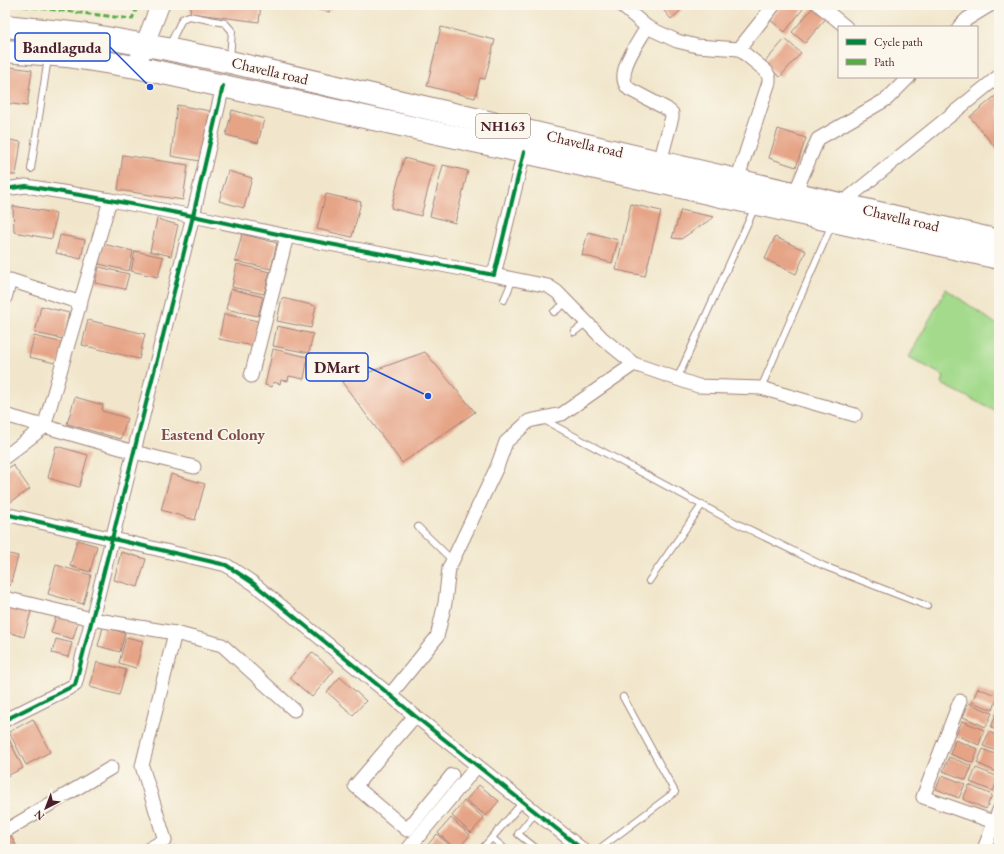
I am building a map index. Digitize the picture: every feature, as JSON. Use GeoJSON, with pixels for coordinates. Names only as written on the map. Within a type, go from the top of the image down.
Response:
{"type":"FeatureCollection","features":[{"type":"Feature","properties":{"kind":"highway","name":"Chavella road"},"geometry":{"type":"LineString","coordinates":[[5,26],[71,33],[168,49],[230,62],[660,162],[795,194],[837,213],[999,258]]}},
{"type":"Feature","properties":{"kind":"highway","name":"Chavella road"},"geometry":{"type":"LineString","coordinates":[[5,51],[67,56],[136,67],[756,204],[837,213],[999,241]]}},
{"type":"Feature","properties":{"kind":"street"},"geometry":{"type":"LineString","coordinates":[[136,67],[160,5]]}},
{"type":"Feature","properties":{"kind":"street"},"geometry":{"type":"LineString","coordinates":[[621,5],[647,27],[677,41],[697,46],[739,49],[766,71],[769,77],[769,82],[737,180]]}},
{"type":"Feature","properties":{"kind":"street"},"geometry":{"type":"LineString","coordinates":[[739,49],[774,5]]}},
{"type":"Feature","properties":{"kind":"street"},"geometry":{"type":"LineString","coordinates":[[819,5],[845,26]]}},
{"type":"Feature","properties":{"kind":"street"},"geometry":{"type":"LineString","coordinates":[[960,26],[967,19],[990,5]]}},
{"type":"Feature","properties":{"kind":"street"},"geometry":{"type":"LineString","coordinates":[[647,27],[626,63],[623,73],[623,80],[629,89],[672,113],[660,162]]}},
{"type":"Feature","properties":{"kind":"street"},"geometry":{"type":"LineString","coordinates":[[837,213],[999,76]]}},
{"type":"Feature","properties":{"kind":"street"},"geometry":{"type":"LineString","coordinates":[[795,194],[818,139],[887,99],[908,78]]}},
{"type":"Feature","properties":{"kind":"street"},"geometry":{"type":"LineString","coordinates":[[5,720],[75,685],[193,216],[223,86]]}},
{"type":"Feature","properties":{"kind":"street"},"geometry":{"type":"LineString","coordinates":[[494,275],[524,152]]}},
{"type":"Feature","properties":{"kind":"street"},"geometry":{"type":"LineString","coordinates":[[5,189],[26,186],[110,200],[287,236],[548,286],[557,292],[602,338],[634,364],[698,386],[761,388],[856,415]]}},
{"type":"Feature","properties":{"kind":"street"},"geometry":{"type":"LineString","coordinates":[[5,457],[44,427],[110,200]]}},
{"type":"Feature","properties":{"kind":"street"},"geometry":{"type":"LineString","coordinates":[[251,376],[287,236]]}},
{"type":"Feature","properties":{"kind":"street"},"geometry":{"type":"LineString","coordinates":[[5,298],[10,280],[81,303]]}},
{"type":"Feature","properties":{"kind":"street"},"geometry":{"type":"LineString","coordinates":[[390,695],[437,637],[445,603],[449,568],[497,467],[506,442],[529,421],[562,414],[634,364]]}},
{"type":"Feature","properties":{"kind":"street"},"geometry":{"type":"LineString","coordinates":[[5,415],[134,452],[194,466]]}},
{"type":"Feature","properties":{"kind":"street"},"geometry":{"type":"LineString","coordinates":[[5,514],[226,565],[253,583],[415,716],[582,849]]}},
{"type":"Feature","properties":{"kind":"street"},"geometry":{"type":"LineString","coordinates":[[5,598],[92,618],[175,633],[222,645],[294,710]]}},
{"type":"Feature","properties":{"kind":"street"},"geometry":{"type":"LineString","coordinates":[[149,849],[165,840],[142,766],[175,633]]}},
{"type":"Feature","properties":{"kind":"street"},"geometry":{"type":"LineString","coordinates":[[960,701],[923,797],[996,823]]}},
{"type":"Feature","properties":{"kind":"street"},"geometry":{"type":"LineString","coordinates":[[415,716],[355,786],[407,830],[452,775]]}},
{"type":"Feature","properties":{"kind":"street"},"geometry":{"type":"LineString","coordinates":[[408,849],[477,766]]}},
{"type":"Feature","properties":{"kind":"street"},"geometry":{"type":"LineString","coordinates":[[5,831],[111,768]]}},
{"type":"Feature","properties":{"kind":"street"},"geometry":{"type":"LineString","coordinates":[[984,849],[996,823],[999,810]]}},
{"type":"Feature","properties":{"kind":"lane"},"geometry":{"type":"LineString","coordinates":[[168,49],[182,19],[189,16],[226,23],[232,31],[230,62]]}},
{"type":"Feature","properties":{"kind":"lane"},"geometry":{"type":"LineString","coordinates":[[31,169],[48,55]]}},
{"type":"Feature","properties":{"kind":"lane"},"geometry":{"type":"LineString","coordinates":[[677,379],[756,204]]}},
{"type":"Feature","properties":{"kind":"lane"},"geometry":{"type":"LineString","coordinates":[[761,388],[837,213]]}},
{"type":"Feature","properties":{"kind":"lane"},"geometry":{"type":"LineString","coordinates":[[504,300],[513,279]]}},
{"type":"Feature","properties":{"kind":"lane"},"geometry":{"type":"LineString","coordinates":[[554,312],[567,302]]}},
{"type":"Feature","properties":{"kind":"lane"},"geometry":{"type":"LineString","coordinates":[[574,332],[587,322]]}},
{"type":"Feature","properties":{"kind":"lane"},"geometry":{"type":"LineString","coordinates":[[540,419],[728,519],[824,566],[927,606]]}},
{"type":"Feature","properties":{"kind":"lane"},"geometry":{"type":"LineString","coordinates":[[649,582],[702,505]]}},
{"type":"Feature","properties":{"kind":"lane"},"geometry":{"type":"LineString","coordinates":[[418,527],[452,561]]}},
{"type":"Feature","properties":{"kind":"lane"},"geometry":{"type":"LineString","coordinates":[[599,849],[675,792],[623,697]]}},
{"type":"Feature","properties":{"kind":"lane"},"geometry":{"type":"LineString","coordinates":[[482,849],[523,802]]}},
{"type":"Feature","properties":{"kind":"lane"},"geometry":{"type":"LineString","coordinates":[[536,812],[518,834],[537,849]]}},
{"type":"Feature","properties":{"kind":"lane"},"geometry":{"type":"LineString","coordinates":[[492,838],[504,849]]}},
{"type":"Feature","properties":{"kind":"green space"},"geometry":{"type":"Polygon","coordinates":[[[946,289],[999,326],[999,413],[942,384],[944,376],[909,357],[946,289]]]}},
{"type":"Feature","properties":{"kind":"building"},"geometry":{"type":"Polygon","coordinates":[[[191,5],[261,5],[259,22],[190,13],[191,5]]]}},
{"type":"Feature","properties":{"kind":"building"},"geometry":{"type":"Polygon","coordinates":[[[291,5],[331,5],[330,12],[291,5]]]}},
{"type":"Feature","properties":{"kind":"building"},"geometry":{"type":"Polygon","coordinates":[[[659,5],[687,5],[671,19],[659,5]]]}},
{"type":"Feature","properties":{"kind":"building"},"geometry":{"type":"Polygon","coordinates":[[[782,5],[806,5],[785,32],[770,20],[782,5]]]}},
{"type":"Feature","properties":{"kind":"building"},"geometry":{"type":"Polygon","coordinates":[[[815,5],[828,16],[805,43],[792,32],[815,5]]]}},
{"type":"Feature","properties":{"kind":"building"},"geometry":{"type":"Polygon","coordinates":[[[441,27],[495,40],[485,79],[480,78],[475,98],[427,86],[441,27]]]}},
{"type":"Feature","properties":{"kind":"building"},"geometry":{"type":"Polygon","coordinates":[[[785,39],[801,53],[780,77],[764,63],[785,39]]]}},
{"type":"Feature","properties":{"kind":"building"},"geometry":{"type":"Polygon","coordinates":[[[10,67],[32,70],[27,106],[5,103],[10,67]]]}},
{"type":"Feature","properties":{"kind":"building"},"geometry":{"type":"Polygon","coordinates":[[[999,93],[999,152],[970,117],[999,93]]]}},
{"type":"Feature","properties":{"kind":"building"},"geometry":{"type":"Polygon","coordinates":[[[177,105],[210,111],[200,161],[171,156],[177,105]]]}},
{"type":"Feature","properties":{"kind":"building"},"geometry":{"type":"Polygon","coordinates":[[[232,110],[264,119],[258,143],[226,135],[232,110]]]}},
{"type":"Feature","properties":{"kind":"building"},"geometry":{"type":"Polygon","coordinates":[[[778,129],[806,138],[796,167],[769,158],[778,129]]]}},
{"type":"Feature","properties":{"kind":"building"},"geometry":{"type":"Polygon","coordinates":[[[5,139],[21,142],[16,175],[5,175],[5,139]]]}},
{"type":"Feature","properties":{"kind":"building"},"geometry":{"type":"Polygon","coordinates":[[[123,155],[188,165],[183,200],[118,190],[123,155]]]}},
{"type":"Feature","properties":{"kind":"building"},"geometry":{"type":"Polygon","coordinates":[[[404,158],[434,166],[421,216],[391,208],[404,158]]]}},
{"type":"Feature","properties":{"kind":"building"},"geometry":{"type":"Polygon","coordinates":[[[443,165],[468,171],[455,223],[430,216],[443,165]]]}},
{"type":"Feature","properties":{"kind":"building"},"geometry":{"type":"Polygon","coordinates":[[[228,171],[252,178],[244,208],[219,201],[228,171]]]}},
{"type":"Feature","properties":{"kind":"building"},"geometry":{"type":"Polygon","coordinates":[[[326,194],[361,202],[352,237],[317,229],[326,194]]]}},
{"type":"Feature","properties":{"kind":"building"},"geometry":{"type":"Polygon","coordinates":[[[631,204],[661,211],[645,276],[616,270],[631,204]]]}},
{"type":"Feature","properties":{"kind":"building"},"geometry":{"type":"Polygon","coordinates":[[[13,206],[56,213],[52,239],[14,232],[13,206]]]}},
{"type":"Feature","properties":{"kind":"building"},"geometry":{"type":"Polygon","coordinates":[[[681,210],[714,217],[681,239],[672,238],[681,210]]]}},
{"type":"Feature","properties":{"kind":"building"},"geometry":{"type":"Polygon","coordinates":[[[157,219],[178,225],[171,256],[150,251],[157,219]]]}},
{"type":"Feature","properties":{"kind":"building"},"geometry":{"type":"Polygon","coordinates":[[[588,232],[618,240],[612,263],[582,255],[588,232]]]}},
{"type":"Feature","properties":{"kind":"building"},"geometry":{"type":"Polygon","coordinates":[[[242,234],[277,243],[271,269],[235,261],[242,234]]]}},
{"type":"Feature","properties":{"kind":"building"},"geometry":{"type":"Polygon","coordinates":[[[60,235],[85,240],[81,259],[56,253],[60,235]]]}},
{"type":"Feature","properties":{"kind":"building"},"geometry":{"type":"Polygon","coordinates":[[[775,237],[806,251],[796,274],[765,259],[775,237]]]}},
{"type":"Feature","properties":{"kind":"building"},"geometry":{"type":"Polygon","coordinates":[[[103,244],[133,251],[129,271],[99,264],[103,244]]]}},
{"type":"Feature","properties":{"kind":"building"},"geometry":{"type":"Polygon","coordinates":[[[135,251],[163,257],[158,277],[131,271],[135,251]]]}},
{"type":"Feature","properties":{"kind":"building"},"geometry":{"type":"Polygon","coordinates":[[[237,264],[270,272],[264,294],[232,287],[237,264]]]}},
{"type":"Feature","properties":{"kind":"building"},"geometry":{"type":"Polygon","coordinates":[[[99,267],[129,274],[125,289],[95,283],[99,267]]]}},
{"type":"Feature","properties":{"kind":"building"},"geometry":{"type":"Polygon","coordinates":[[[231,289],[263,297],[258,316],[226,309],[231,289]]]}},
{"type":"Feature","properties":{"kind":"building"},"geometry":{"type":"Polygon","coordinates":[[[282,298],[316,306],[311,328],[277,321],[282,298]]]}},
{"type":"Feature","properties":{"kind":"building"},"geometry":{"type":"Polygon","coordinates":[[[41,306],[69,313],[63,339],[35,333],[41,306]]]}},
{"type":"Feature","properties":{"kind":"building"},"geometry":{"type":"Polygon","coordinates":[[[224,314],[258,321],[253,346],[219,339],[224,314]]]}},
{"type":"Feature","properties":{"kind":"building"},"geometry":{"type":"Polygon","coordinates":[[[88,320],[145,334],[139,359],[82,345],[88,320]]]}},
{"type":"Feature","properties":{"kind":"building"},"geometry":{"type":"Polygon","coordinates":[[[277,326],[313,334],[309,353],[273,346],[277,326]]]}},
{"type":"Feature","properties":{"kind":"building"},"geometry":{"type":"Polygon","coordinates":[[[34,336],[64,343],[59,364],[29,357],[34,336]]]}},
{"type":"Feature","properties":{"kind":"building"},"geometry":{"type":"Polygon","coordinates":[[[273,349],[308,357],[304,379],[289,376],[288,381],[281,380],[280,384],[273,382],[272,387],[265,385],[273,349]]]}},
{"type":"Feature","properties":{"kind":"building"},"geometry":{"type":"Polygon","coordinates":[[[425,352],[475,412],[402,463],[342,382],[425,352]]]}},
{"type":"Feature","properties":{"kind":"building"},"geometry":{"type":"Polygon","coordinates":[[[75,397],[103,405],[102,411],[127,418],[121,439],[67,424],[75,397]]]}},
{"type":"Feature","properties":{"kind":"building"},"geometry":{"type":"Polygon","coordinates":[[[56,446],[88,455],[79,487],[48,478],[56,446]]]}},
{"type":"Feature","properties":{"kind":"building"},"geometry":{"type":"Polygon","coordinates":[[[13,465],[30,489],[5,506],[5,470],[13,465]]]}},
{"type":"Feature","properties":{"kind":"building"},"geometry":{"type":"Polygon","coordinates":[[[171,474],[205,484],[195,520],[161,510],[171,474]]]}},
{"type":"Feature","properties":{"kind":"building"},"geometry":{"type":"Polygon","coordinates":[[[77,540],[97,546],[90,572],[70,566],[77,540]]]}},
{"type":"Feature","properties":{"kind":"building"},"geometry":{"type":"Polygon","coordinates":[[[121,552],[146,559],[138,587],[114,580],[121,552]]]}},
{"type":"Feature","properties":{"kind":"building"},"geometry":{"type":"Polygon","coordinates":[[[5,553],[18,556],[10,586],[5,584],[5,553]]]}},
{"type":"Feature","properties":{"kind":"building"},"geometry":{"type":"Polygon","coordinates":[[[56,565],[91,575],[83,604],[48,594],[56,565]]]}},
{"type":"Feature","properties":{"kind":"building"},"geometry":{"type":"Polygon","coordinates":[[[5,601],[32,608],[24,637],[5,631],[5,601]]]}},
{"type":"Feature","properties":{"kind":"building"},"geometry":{"type":"Polygon","coordinates":[[[56,616],[78,622],[73,639],[51,633],[56,616]]]}},
{"type":"Feature","properties":{"kind":"building"},"geometry":{"type":"Polygon","coordinates":[[[103,627],[125,633],[120,652],[98,646],[103,627]]]}},
{"type":"Feature","properties":{"kind":"building"},"geometry":{"type":"Polygon","coordinates":[[[126,637],[143,641],[136,668],[119,663],[126,637]]]}},
{"type":"Feature","properties":{"kind":"building"},"geometry":{"type":"Polygon","coordinates":[[[56,639],[72,643],[68,657],[52,653],[56,639]]]}},
{"type":"Feature","properties":{"kind":"building"},"geometry":{"type":"Polygon","coordinates":[[[312,652],[334,671],[312,697],[290,678],[312,652]]]}},
{"type":"Feature","properties":{"kind":"building"},"geometry":{"type":"Polygon","coordinates":[[[97,662],[126,670],[119,695],[90,687],[97,662]]]}},
{"type":"Feature","properties":{"kind":"building"},"geometry":{"type":"Polygon","coordinates":[[[340,677],[366,701],[353,715],[327,692],[340,677]]]}},
{"type":"Feature","properties":{"kind":"building"},"geometry":{"type":"Polygon","coordinates":[[[978,688],[998,696],[993,710],[972,702],[978,688]]]}},
{"type":"Feature","properties":{"kind":"building"},"geometry":{"type":"Polygon","coordinates":[[[969,703],[992,713],[986,727],[963,717],[969,703]]]}},
{"type":"Feature","properties":{"kind":"building"},"geometry":{"type":"Polygon","coordinates":[[[996,714],[999,715],[999,731],[991,728],[996,714]]]}},
{"type":"Feature","properties":{"kind":"building"},"geometry":{"type":"Polygon","coordinates":[[[33,719],[50,752],[26,765],[9,732],[33,719]]]}},
{"type":"Feature","properties":{"kind":"building"},"geometry":{"type":"Polygon","coordinates":[[[962,721],[984,730],[979,745],[956,735],[962,721]]]}},
{"type":"Feature","properties":{"kind":"building"},"geometry":{"type":"Polygon","coordinates":[[[989,732],[999,736],[999,752],[983,746],[989,732]]]}},
{"type":"Feature","properties":{"kind":"building"},"geometry":{"type":"Polygon","coordinates":[[[5,735],[7,735],[23,768],[5,777],[5,735]]]}},
{"type":"Feature","properties":{"kind":"building"},"geometry":{"type":"Polygon","coordinates":[[[955,740],[978,749],[973,763],[950,754],[955,740]]]}},
{"type":"Feature","properties":{"kind":"building"},"geometry":{"type":"Polygon","coordinates":[[[983,749],[999,756],[999,773],[977,763],[983,749]]]}},
{"type":"Feature","properties":{"kind":"building"},"geometry":{"type":"Polygon","coordinates":[[[949,757],[972,766],[966,780],[943,771],[949,757]]]}},
{"type":"Feature","properties":{"kind":"building"},"geometry":{"type":"Polygon","coordinates":[[[976,768],[999,777],[993,791],[970,782],[976,768]]]}},
{"type":"Feature","properties":{"kind":"building"},"geometry":{"type":"Polygon","coordinates":[[[942,775],[965,784],[959,798],[936,789],[942,775]]]}},
{"type":"Feature","properties":{"kind":"building"},"geometry":{"type":"Polygon","coordinates":[[[479,785],[499,801],[486,816],[466,800],[479,785]]]}},
{"type":"Feature","properties":{"kind":"building"},"geometry":{"type":"Polygon","coordinates":[[[969,785],[992,795],[986,809],[963,799],[969,785]]]}},
{"type":"Feature","properties":{"kind":"building"},"geometry":{"type":"Polygon","coordinates":[[[464,801],[484,818],[471,833],[452,816],[464,801]]]}},
{"type":"Feature","properties":{"kind":"building"},"geometry":{"type":"Polygon","coordinates":[[[451,818],[470,835],[458,849],[456,849],[438,833],[451,818]]]}},
{"type":"Feature","properties":{"kind":"building"},"geometry":{"type":"Polygon","coordinates":[[[10,834],[18,849],[5,849],[5,836],[10,834]]]}},
{"type":"Feature","properties":{"kind":"building"},"geometry":{"type":"Polygon","coordinates":[[[437,834],[454,849],[424,849],[437,834]]]}},
{"type":"Feature","properties":{"kind":"building"},"geometry":{"type":"Polygon","coordinates":[[[999,838],[999,849],[994,849],[999,838]]]}},
{"type":"Feature","properties":{"kind":"marked path"},"geometry":{"type":"LineString","coordinates":[[14,5],[132,19],[138,5]]}},
{"type":"Feature","properties":{"kind":"cycle path"},"geometry":{"type":"LineString","coordinates":[[5,720],[75,685],[193,216],[223,86]]}},
{"type":"Feature","properties":{"kind":"cycle path"},"geometry":{"type":"LineString","coordinates":[[5,189],[26,186],[110,200],[287,236],[494,275],[524,152]]}},
{"type":"Feature","properties":{"kind":"cycle path"},"geometry":{"type":"LineString","coordinates":[[5,514],[226,565],[253,583],[415,716],[582,849]]}},
{"type":"Feature","properties":{"kind":"place","name":"Bandlaguda"},"geometry":{"type":"Point","coordinates":[150,87]}},
{"type":"Feature","properties":{"kind":"place","name":"DMart"},"geometry":{"type":"Point","coordinates":[428,396]}},
{"type":"Feature","properties":{"kind":"district","name":"Eastend Colony"},"geometry":{"type":"Point","coordinates":[213,434]}}]}
